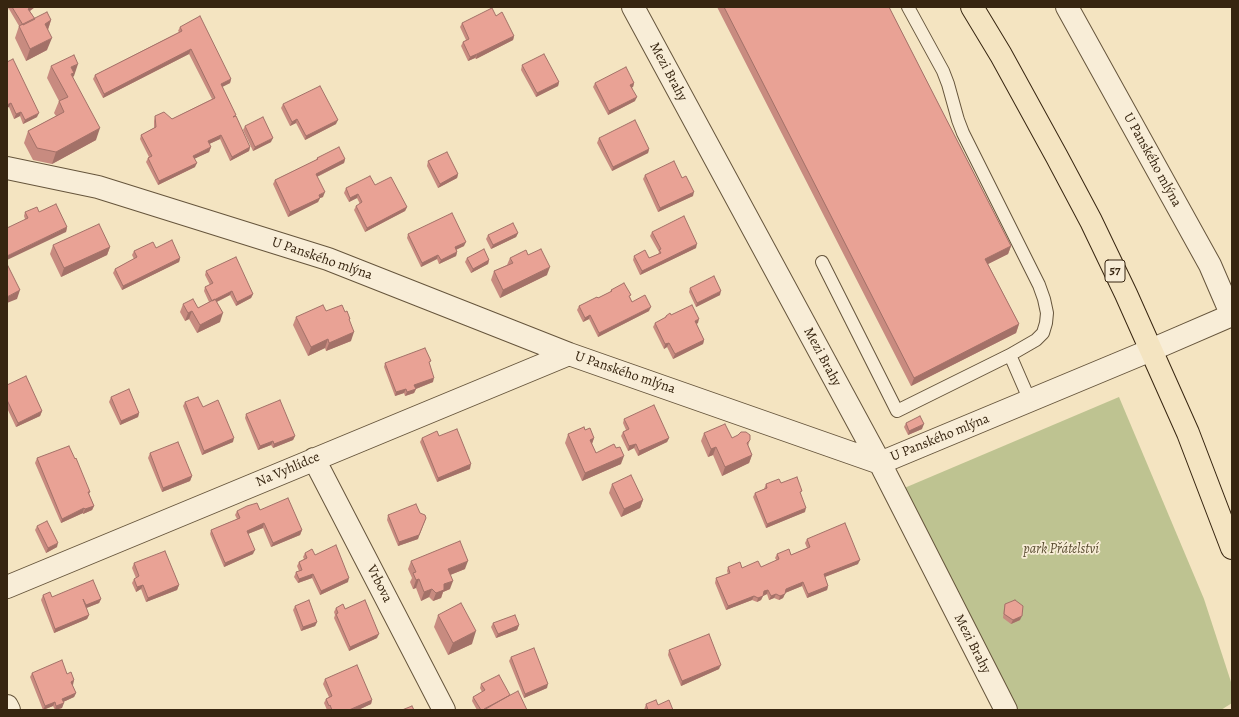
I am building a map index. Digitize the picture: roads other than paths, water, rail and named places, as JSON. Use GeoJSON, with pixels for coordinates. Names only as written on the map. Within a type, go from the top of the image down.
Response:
{"type":"FeatureCollection","features":[{"type":"Feature","properties":{"kind":"main road","name":"57"},"geometry":{"type":"LineString","coordinates":[[972,7],[1001,55],[1060,163],[1123,287],[1188,433],[1232,548]]}},
{"type":"Feature","properties":{"kind":"street","name":"Mezi Brahy"},"geometry":{"type":"LineString","coordinates":[[633,7],[880,463],[1006,710]]}},
{"type":"Feature","properties":{"kind":"street","name":"U Panského mlýna"},"geometry":{"type":"LineString","coordinates":[[7,168],[98,187],[328,259],[570,354],[880,463],[1232,316],[1210,264],[1067,7]]}},
{"type":"Feature","properties":{"kind":"street","name":"Na Vyhlídce"},"geometry":{"type":"LineString","coordinates":[[7,587],[570,354]]}},
{"type":"Feature","properties":{"kind":"street","name":"Vrbova"},"geometry":{"type":"LineString","coordinates":[[314,459],[444,710]]}},
{"type":"Feature","properties":{"kind":"street"},"geometry":{"type":"LineString","coordinates":[[7,706],[9,710]]}},
{"type":"Feature","properties":{"kind":"lane"},"geometry":{"type":"LineString","coordinates":[[822,262],[897,411],[1010,355],[1036,340],[1043,333],[1047,313],[1044,299],[1036,278],[963,133],[943,71],[908,7]]}},
{"type":"Feature","properties":{"kind":"lane"},"geometry":{"type":"LineString","coordinates":[[1010,355],[1030,401]]}},
{"type":"Feature","properties":{"kind":"park label","name":"park Přátelství"},"geometry":{"type":"Point","coordinates":[1061,550]}}]}
